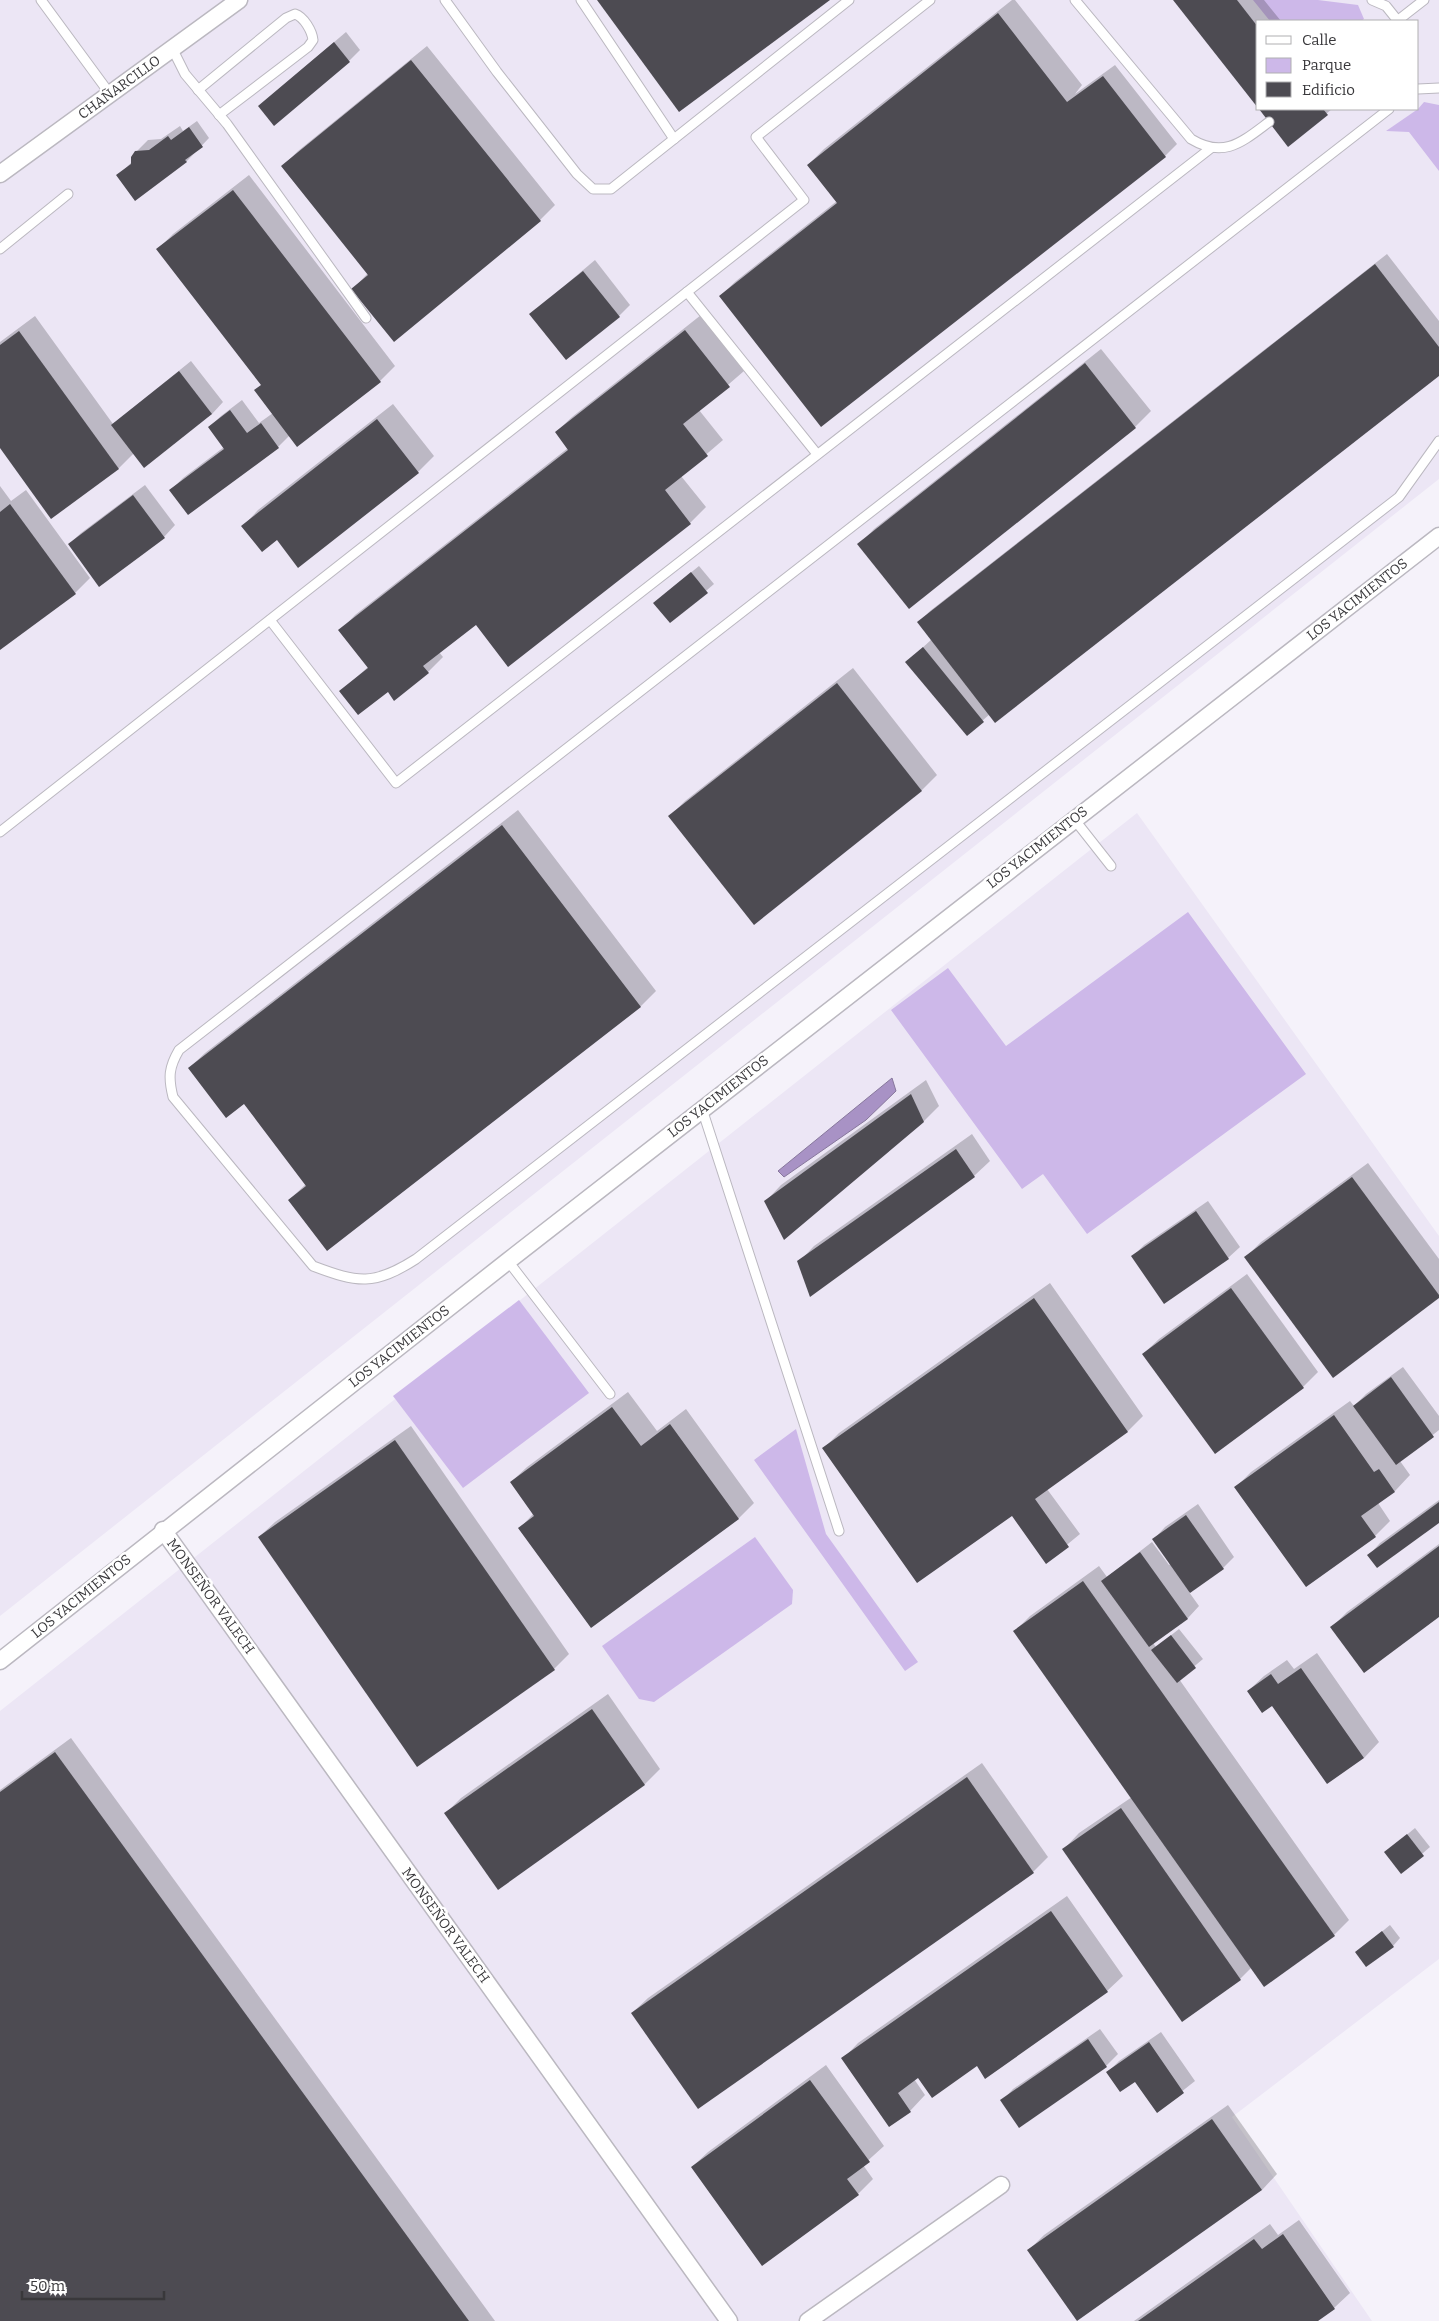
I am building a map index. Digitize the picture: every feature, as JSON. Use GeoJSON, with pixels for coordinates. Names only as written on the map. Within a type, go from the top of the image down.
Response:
{"type":"FeatureCollection","features":[{"type":"Feature","properties":{"kind":"street","name":"CHAÑARCILLO"},"geometry":{"type":"LineString","coordinates":[[0,174],[239,0]]}},
{"type":"Feature","properties":{"kind":"street","name":"LOS YACIMIENTOS"},"geometry":{"type":"LineString","coordinates":[[0,1661],[163,1530],[1074,818],[1439,536]]}},
{"type":"Feature","properties":{"kind":"street","name":"MONSEÑOR VALECH"},"geometry":{"type":"LineString","coordinates":[[163,1530],[729,2321]]}},
{"type":"Feature","properties":{"kind":"street"},"geometry":{"type":"LineString","coordinates":[[808,2321],[1001,2186]]}},
{"type":"Feature","properties":{"kind":"lane"},"geometry":{"type":"LineString","coordinates":[[41,0],[110,94]]}},
{"type":"Feature","properties":{"kind":"lane"},"geometry":{"type":"LineString","coordinates":[[444,0],[576,174],[593,189],[610,189],[849,0]]}},
{"type":"Feature","properties":{"kind":"lane"},"geometry":{"type":"LineString","coordinates":[[581,0],[674,139]]}},
{"type":"Feature","properties":{"kind":"lane"},"geometry":{"type":"LineString","coordinates":[[0,832],[804,200],[756,137],[930,0]]}},
{"type":"Feature","properties":{"kind":"lane"},"geometry":{"type":"LineString","coordinates":[[1075,0],[1191,139],[1211,148],[1222,148],[1243,142],[1269,122]]}},
{"type":"Feature","properties":{"kind":"lane"},"geometry":{"type":"LineString","coordinates":[[1372,0],[1386,6],[1396,20]]}},
{"type":"Feature","properties":{"kind":"lane"},"geometry":{"type":"LineString","coordinates":[[1398,20],[1424,0]]}},
{"type":"Feature","properties":{"kind":"lane"},"geometry":{"type":"LineString","coordinates":[[198,90],[286,18],[295,14],[300,16],[312,33],[313,40],[308,47],[219,115]]}},
{"type":"Feature","properties":{"kind":"lane"},"geometry":{"type":"LineString","coordinates":[[172,48],[185,74],[219,115],[366,318]]}},
{"type":"Feature","properties":{"kind":"lane"},"geometry":{"type":"LineString","coordinates":[[1419,89],[1439,88]]}},
{"type":"Feature","properties":{"kind":"lane"},"geometry":{"type":"LineString","coordinates":[[1388,110],[179,1050],[170,1066],[169,1080],[173,1097],[312,1266],[339,1276],[365,1281],[397,1271],[416,1259],[1399,497],[1439,440]]}},
{"type":"Feature","properties":{"kind":"lane"},"geometry":{"type":"LineString","coordinates":[[270,620],[396,783],[1211,148]]}},
{"type":"Feature","properties":{"kind":"lane"},"geometry":{"type":"LineString","coordinates":[[0,249],[68,194]]}},
{"type":"Feature","properties":{"kind":"lane"},"geometry":{"type":"LineString","coordinates":[[688,292],[817,454]]}},
{"type":"Feature","properties":{"kind":"lane"},"geometry":{"type":"LineString","coordinates":[[1074,818],[1111,866]]}},
{"type":"Feature","properties":{"kind":"lane"},"geometry":{"type":"LineString","coordinates":[[702,1109],[839,1531]]}},
{"type":"Feature","properties":{"kind":"lane"},"geometry":{"type":"LineString","coordinates":[[508,1261],[610,1394]]}},
{"type":"Feature","properties":{"kind":"shaded area"},"geometry":{"type":"Polygon","coordinates":[[[0,0],[1439,0],[1439,479],[0,1616],[0,0]]]}},
{"type":"Feature","properties":{"kind":"shaded area"},"geometry":{"type":"Polygon","coordinates":[[[1137,813],[1439,1236],[1439,1959],[1232,2117],[1372,2321],[0,2321],[0,1711],[1137,813]]]}},
{"type":"Feature","properties":{"kind":"shaded area"},"geometry":{"type":"Polygon","coordinates":[[[892,1078],[896,1091],[866,1120],[784,1177],[778,1171],[892,1078]]]}},
{"type":"Feature","properties":{"kind":"green space"},"geometry":{"type":"Polygon","coordinates":[[[1253,0],[1318,0],[1358,5],[1364,19],[1362,20],[1269,20],[1253,0]]]}},
{"type":"Feature","properties":{"kind":"green space"},"geometry":{"type":"Polygon","coordinates":[[[1424,102],[1439,105],[1439,171],[1409,132],[1386,131],[1419,110],[1424,102]]]}},
{"type":"Feature","properties":{"kind":"green space"},"geometry":{"type":"Polygon","coordinates":[[[1188,912],[1306,1074],[1087,1234],[1043,1174],[1022,1189],[891,1010],[948,968],[1006,1046],[1188,912]]]}},
{"type":"Feature","properties":{"kind":"green space"},"geometry":{"type":"Polygon","coordinates":[[[519,1300],[589,1393],[463,1488],[393,1396],[519,1300]]]}},
{"type":"Feature","properties":{"kind":"green space"},"geometry":{"type":"Polygon","coordinates":[[[796,1429],[826,1534],[918,1662],[905,1671],[754,1460],[796,1429]]]}},
{"type":"Feature","properties":{"kind":"green space"},"geometry":{"type":"Polygon","coordinates":[[[755,1537],[793,1590],[792,1604],[654,1702],[639,1699],[602,1646],[755,1537]]]}},
{"type":"Feature","properties":{"kind":"building"},"geometry":{"type":"Polygon","coordinates":[[[597,0],[830,0],[679,112],[597,0]]]}},
{"type":"Feature","properties":{"kind":"building"},"geometry":{"type":"Polygon","coordinates":[[[1173,0],[1237,0],[1256,24],[1256,105],[1173,0]]]}},
{"type":"Feature","properties":{"kind":"building"},"geometry":{"type":"Polygon","coordinates":[[[998,13],[1067,102],[1103,76],[1166,157],[821,427],[719,296],[837,203],[807,165],[998,13]]]}},
{"type":"Feature","properties":{"kind":"building"},"geometry":{"type":"Polygon","coordinates":[[[334,42],[350,62],[274,126],[258,106],[334,42]]]}},
{"type":"Feature","properties":{"kind":"building"},"geometry":{"type":"Polygon","coordinates":[[[411,60],[541,221],[394,342],[351,289],[368,275],[281,166],[411,60]]]}},
{"type":"Feature","properties":{"kind":"building"},"geometry":{"type":"Polygon","coordinates":[[[1260,110],[1324,110],[1328,115],[1288,147],[1260,110]]]}},
{"type":"Feature","properties":{"kind":"building"},"geometry":{"type":"Polygon","coordinates":[[[189,127],[203,147],[185,160],[187,162],[135,201],[116,175],[131,164],[131,157],[135,151],[149,150],[168,136],[171,140],[189,127]]]}},
{"type":"Feature","properties":{"kind":"building"},"geometry":{"type":"Polygon","coordinates":[[[233,190],[381,382],[297,447],[254,390],[261,385],[156,249],[233,190]]]}},
{"type":"Feature","properties":{"kind":"building"},"geometry":{"type":"Polygon","coordinates":[[[1375,264],[1439,347],[1439,376],[995,723],[917,622],[1375,264]]]}},
{"type":"Feature","properties":{"kind":"building"},"geometry":{"type":"Polygon","coordinates":[[[583,271],[620,317],[566,360],[529,314],[583,271]]]}},
{"type":"Feature","properties":{"kind":"building"},"geometry":{"type":"Polygon","coordinates":[[[685,330],[730,387],[683,424],[708,456],[665,490],[691,524],[508,667],[476,625],[423,666],[429,673],[394,701],[388,692],[358,715],[339,691],[368,668],[338,630],[568,450],[555,432],[685,330]]]}},
{"type":"Feature","properties":{"kind":"building"},"geometry":{"type":"Polygon","coordinates":[[[19,331],[119,469],[51,519],[0,448],[0,345],[19,331]]]}},
{"type":"Feature","properties":{"kind":"building"},"geometry":{"type":"Polygon","coordinates":[[[1085,363],[1136,428],[909,609],[857,544],[1085,363]]]}},
{"type":"Feature","properties":{"kind":"building"},"geometry":{"type":"Polygon","coordinates":[[[179,371],[212,414],[144,468],[111,425],[179,371]]]}},
{"type":"Feature","properties":{"kind":"building"},"geometry":{"type":"Polygon","coordinates":[[[230,410],[247,433],[261,423],[279,448],[188,515],[169,490],[224,449],[208,427],[230,410]]]}},
{"type":"Feature","properties":{"kind":"building"},"geometry":{"type":"Polygon","coordinates":[[[377,419],[419,473],[298,568],[277,540],[262,552],[241,526],[377,419]]]}},
{"type":"Feature","properties":{"kind":"building"},"geometry":{"type":"Polygon","coordinates":[[[133,495],[165,538],[99,587],[68,544],[133,495]]]}},
{"type":"Feature","properties":{"kind":"building"},"geometry":{"type":"Polygon","coordinates":[[[10,504],[76,594],[0,650],[0,512],[10,504]]]}},
{"type":"Feature","properties":{"kind":"building"},"geometry":{"type":"Polygon","coordinates":[[[691,572],[708,593],[670,623],[653,603],[691,572]]]}},
{"type":"Feature","properties":{"kind":"building"},"geometry":{"type":"Polygon","coordinates":[[[923,647],[984,722],[967,736],[905,662],[923,647]]]}},
{"type":"Feature","properties":{"kind":"building"},"geometry":{"type":"Polygon","coordinates":[[[837,683],[922,791],[754,925],[668,816],[837,683]]]}},
{"type":"Feature","properties":{"kind":"building"},"geometry":{"type":"Polygon","coordinates":[[[502,825],[641,1007],[327,1251],[288,1200],[306,1186],[244,1104],[226,1118],[188,1068],[502,825]]]}},
{"type":"Feature","properties":{"kind":"building"},"geometry":{"type":"Polygon","coordinates":[[[911,1094],[924,1122],[784,1240],[764,1201],[911,1094]]]}},
{"type":"Feature","properties":{"kind":"building"},"geometry":{"type":"Polygon","coordinates":[[[956,1149],[975,1177],[810,1297],[797,1261],[956,1149]]]}},
{"type":"Feature","properties":{"kind":"building"},"geometry":{"type":"Polygon","coordinates":[[[1352,1177],[1439,1295],[1439,1298],[1333,1378],[1244,1257],[1352,1177]]]}},
{"type":"Feature","properties":{"kind":"building"},"geometry":{"type":"Polygon","coordinates":[[[1196,1211],[1229,1259],[1164,1304],[1131,1256],[1196,1211]]]}},
{"type":"Feature","properties":{"kind":"building"},"geometry":{"type":"Polygon","coordinates":[[[1231,1288],[1304,1388],[1215,1454],[1142,1354],[1231,1288]]]}},
{"type":"Feature","properties":{"kind":"building"},"geometry":{"type":"Polygon","coordinates":[[[1034,1298],[1128,1432],[1035,1499],[1069,1547],[1046,1564],[1012,1516],[917,1583],[822,1448],[1034,1298]]]}},
{"type":"Feature","properties":{"kind":"building"},"geometry":{"type":"Polygon","coordinates":[[[1391,1377],[1434,1437],[1396,1465],[1353,1406],[1391,1377]]]}},
{"type":"Feature","properties":{"kind":"building"},"geometry":{"type":"Polygon","coordinates":[[[612,1407],[641,1446],[670,1424],[739,1519],[591,1628],[518,1528],[534,1516],[510,1482],[612,1407]]]}},
{"type":"Feature","properties":{"kind":"building"},"geometry":{"type":"Polygon","coordinates":[[[1334,1415],[1374,1472],[1379,1469],[1395,1492],[1361,1516],[1376,1537],[1306,1587],[1234,1487],[1334,1415]]]}},
{"type":"Feature","properties":{"kind":"building"},"geometry":{"type":"Polygon","coordinates":[[[395,1440],[555,1670],[417,1767],[258,1537],[395,1440]]]}},
{"type":"Feature","properties":{"kind":"building"},"geometry":{"type":"Polygon","coordinates":[[[1439,1502],[1439,1523],[1377,1568],[1367,1555],[1439,1502]]]}},
{"type":"Feature","properties":{"kind":"building"},"geometry":{"type":"Polygon","coordinates":[[[1186,1515],[1224,1569],[1190,1593],[1152,1539],[1186,1515]]]}},
{"type":"Feature","properties":{"kind":"building"},"geometry":{"type":"Polygon","coordinates":[[[1439,1546],[1439,1617],[1364,1673],[1330,1627],[1439,1546]]]}},
{"type":"Feature","properties":{"kind":"building"},"geometry":{"type":"Polygon","coordinates":[[[1140,1552],[1188,1619],[1149,1647],[1101,1581],[1140,1552]]]}},
{"type":"Feature","properties":{"kind":"building"},"geometry":{"type":"Polygon","coordinates":[[[1083,1581],[1335,1936],[1264,1987],[1013,1631],[1083,1581]]]}},
{"type":"Feature","properties":{"kind":"building"},"geometry":{"type":"Polygon","coordinates":[[[1171,1635],[1196,1668],[1177,1683],[1151,1650],[1171,1635]]]}},
{"type":"Feature","properties":{"kind":"building"},"geometry":{"type":"Polygon","coordinates":[[[1301,1668],[1364,1758],[1327,1784],[1272,1706],[1262,1713],[1247,1691],[1271,1674],[1278,1684],[1301,1668]]]}},
{"type":"Feature","properties":{"kind":"building"},"geometry":{"type":"Polygon","coordinates":[[[592,1709],[645,1785],[498,1890],[444,1813],[592,1709]]]}},
{"type":"Feature","properties":{"kind":"building"},"geometry":{"type":"Polygon","coordinates":[[[55,1752],[469,2321],[0,2321],[0,1792],[55,1752]]]}},
{"type":"Feature","properties":{"kind":"building"},"geometry":{"type":"Polygon","coordinates":[[[967,1777],[1034,1873],[698,2109],[631,2013],[967,1777]]]}},
{"type":"Feature","properties":{"kind":"building"},"geometry":{"type":"Polygon","coordinates":[[[1121,1808],[1241,1980],[1182,2022],[1062,1849],[1121,1808]]]}},
{"type":"Feature","properties":{"kind":"building"},"geometry":{"type":"Polygon","coordinates":[[[1407,1834],[1424,1856],[1401,1874],[1384,1852],[1407,1834]]]}},
{"type":"Feature","properties":{"kind":"building"},"geometry":{"type":"Polygon","coordinates":[[[1051,1911],[1108,1992],[985,2079],[977,2066],[932,2098],[918,2078],[898,2093],[911,2112],[889,2127],[841,2058],[1051,1911]]]}},
{"type":"Feature","properties":{"kind":"building"},"geometry":{"type":"Polygon","coordinates":[[[1382,1931],[1394,1947],[1366,1967],[1355,1952],[1382,1931]]]}},
{"type":"Feature","properties":{"kind":"building"},"geometry":{"type":"Polygon","coordinates":[[[1088,2039],[1107,2067],[1019,2128],[1000,2100],[1088,2039]]]}},
{"type":"Feature","properties":{"kind":"building"},"geometry":{"type":"Polygon","coordinates":[[[1149,2042],[1184,2093],[1157,2113],[1135,2082],[1120,2092],[1106,2072],[1149,2042]]]}},
{"type":"Feature","properties":{"kind":"building"},"geometry":{"type":"Polygon","coordinates":[[[810,2080],[870,2162],[847,2179],[859,2195],[762,2266],[691,2167],[810,2080]]]}},
{"type":"Feature","properties":{"kind":"building"},"geometry":{"type":"Polygon","coordinates":[[[1212,2119],[1262,2190],[1077,2321],[1027,2250],[1212,2119]]]}},
{"type":"Feature","properties":{"kind":"building"},"geometry":{"type":"Polygon","coordinates":[[[1283,2234],[1335,2309],[1318,2321],[1138,2321],[1254,2239],[1262,2249],[1283,2234]]]}}]}
